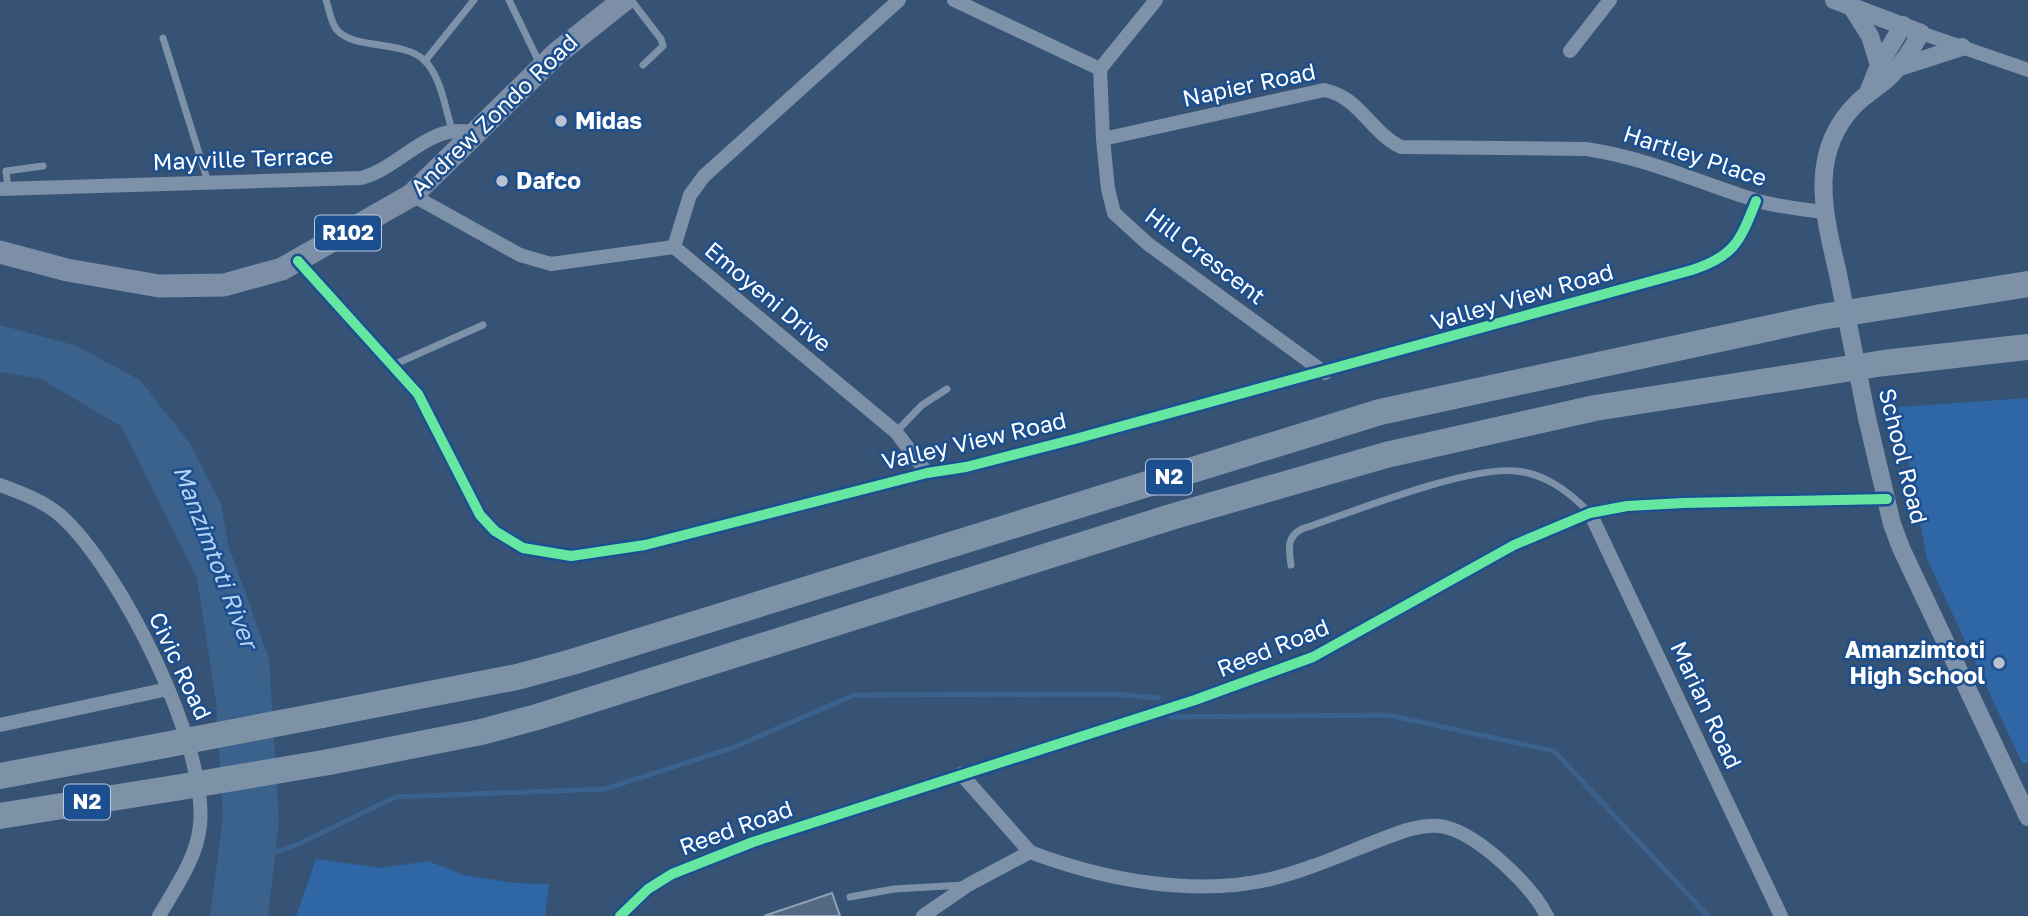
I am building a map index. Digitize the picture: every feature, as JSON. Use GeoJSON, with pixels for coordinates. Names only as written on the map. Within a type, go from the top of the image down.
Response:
{"type":"FeatureCollection","features":[{"type":"Feature","properties":{"kind":"highway","name":"N2"},"geometry":{"type":"LineString","coordinates":[[0,776],[517,677],[1380,412],[1821,317],[2028,284]]}},
{"type":"Feature","properties":{"kind":"highway","name":"N2"},"geometry":{"type":"LineString","coordinates":[[0,816],[329,762],[426,744],[537,717],[1158,521],[1386,455],[1595,408],[1884,363],[2028,347]]}},
{"type":"Feature","properties":{"kind":"main road","name":"Andrew Zondo Road"},"geometry":{"type":"LineString","coordinates":[[0,252],[119,280],[182,287],[244,281],[298,261],[412,195],[463,131],[542,68],[584,29],[624,0]]}},
{"type":"Feature","properties":{"kind":"street","name":"Emoyeni Drive"},"geometry":{"type":"LineString","coordinates":[[899,0],[704,176],[690,195],[674,247],[896,432],[927,473]]}},
{"type":"Feature","properties":{"kind":"street"},"geometry":{"type":"LineString","coordinates":[[954,0],[1100,69],[1156,0]]}},
{"type":"Feature","properties":{"kind":"street"},"geometry":{"type":"LineString","coordinates":[[1570,51],[1611,0]]}},
{"type":"Feature","properties":{"kind":"street"},"geometry":{"type":"LineString","coordinates":[[1843,3],[2028,70]]}},
{"type":"Feature","properties":{"kind":"street"},"geometry":{"type":"LineString","coordinates":[[1843,3],[1870,36],[1879,65]]}},
{"type":"Feature","properties":{"kind":"street","name":"School Road"},"geometry":{"type":"LineString","coordinates":[[1867,95],[1879,65],[1903,25]]}},
{"type":"Feature","properties":{"kind":"street","name":"School Road"},"geometry":{"type":"LineString","coordinates":[[1921,33],[1900,67],[1849,112],[1826,154],[1821,181],[1824,212],[1892,524],[2028,817]]}},
{"type":"Feature","properties":{"kind":"street"},"geometry":{"type":"LineString","coordinates":[[1900,67],[1962,47]]}},
{"type":"Feature","properties":{"kind":"street","name":"Hill Crescent"},"geometry":{"type":"LineString","coordinates":[[1100,69],[1109,196],[1120,221],[1325,373]]}},
{"type":"Feature","properties":{"kind":"street","name":"Napier Road"},"geometry":{"type":"LineString","coordinates":[[1103,139],[1324,90],[1336,92],[1355,104],[1392,143],[1427,149]]}},
{"type":"Feature","properties":{"kind":"street","name":"Mayville Terrace"},"geometry":{"type":"LineString","coordinates":[[4,189],[361,178],[383,170],[435,136],[463,131]]}},
{"type":"Feature","properties":{"kind":"street","name":"Hartley Place"},"geometry":{"type":"LineString","coordinates":[[1427,149],[1586,149],[1667,167],[1756,201],[1824,212]]}},
{"type":"Feature","properties":{"kind":"street"},"geometry":{"type":"LineString","coordinates":[[412,195],[520,255],[551,264],[674,247]]}},
{"type":"Feature","properties":{"kind":"street","name":"Valley View Road"},"geometry":{"type":"LineString","coordinates":[[298,261],[426,408],[480,515],[511,543],[537,552],[571,556],[645,545],[927,473],[979,464],[1574,305],[1718,261],[1733,248],[1756,201]]}},
{"type":"Feature","properties":{"kind":"street","name":"Civic Road"},"geometry":{"type":"LineString","coordinates":[[0,485],[46,505],[88,545],[126,606],[168,689],[191,746],[200,805],[200,824],[191,857],[159,916]]}},
{"type":"Feature","properties":{"kind":"street","name":"Reed Road"},"geometry":{"type":"LineString","coordinates":[[620,916],[648,889],[671,874],[753,842],[1207,696],[1313,657],[1514,545],[1590,513],[1627,506],[1683,503],[1887,499]]}},
{"type":"Feature","properties":{"kind":"street","name":"Marian Road"},"geometry":{"type":"LineString","coordinates":[[1590,513],[1782,916]]}},
{"type":"Feature","properties":{"kind":"street"},"geometry":{"type":"LineString","coordinates":[[0,725],[168,689]]}},
{"type":"Feature","properties":{"kind":"street"},"geometry":{"type":"LineString","coordinates":[[961,774],[1030,852],[1093,871],[1172,885],[1217,888],[1275,878],[1407,830],[1429,825],[1446,827],[1468,838],[1510,870],[1547,916]]}},
{"type":"Feature","properties":{"kind":"street"},"geometry":{"type":"LineString","coordinates":[[923,916],[968,885],[1030,852]]}},
{"type":"Feature","properties":{"kind":"lane"},"geometry":{"type":"LineString","coordinates":[[326,0],[335,27],[344,36],[407,50],[425,61],[463,131]]}},
{"type":"Feature","properties":{"kind":"lane"},"geometry":{"type":"LineString","coordinates":[[425,61],[474,0]]}},
{"type":"Feature","properties":{"kind":"lane"},"geometry":{"type":"LineString","coordinates":[[509,0],[542,68]]}},
{"type":"Feature","properties":{"kind":"lane"},"geometry":{"type":"LineString","coordinates":[[631,0],[661,38],[663,46],[643,65]]}},
{"type":"Feature","properties":{"kind":"lane"},"geometry":{"type":"LineString","coordinates":[[163,38],[209,183]]}},
{"type":"Feature","properties":{"kind":"lane"},"geometry":{"type":"LineString","coordinates":[[4,189],[3,171],[43,166]]}},
{"type":"Feature","properties":{"kind":"lane"},"geometry":{"type":"LineString","coordinates":[[391,366],[483,325]]}},
{"type":"Feature","properties":{"kind":"lane"},"geometry":{"type":"LineString","coordinates":[[896,432],[922,405],[947,389]]}},
{"type":"Feature","properties":{"kind":"lane"},"geometry":{"type":"LineString","coordinates":[[1292,565],[1289,541],[1294,532],[1302,528],[1429,488],[1492,472],[1517,471],[1541,478],[1569,493],[1590,513]]}},
{"type":"Feature","properties":{"kind":"lane"},"geometry":{"type":"LineString","coordinates":[[850,897],[894,889],[968,885]]}},
{"type":"Feature","properties":{"kind":"shaded area","name":"Amanzimtoti High School"},"geometry":{"type":"Polygon","coordinates":[[[2028,398],[2028,763],[2022,763],[1927,559],[1898,407],[2028,398]]]}},
{"type":"Feature","properties":{"kind":"shaded area"},"geometry":{"type":"Polygon","coordinates":[[[316,859],[382,868],[428,861],[464,875],[515,883],[549,884],[545,916],[296,916],[316,859]]]}},
{"type":"Feature","properties":{"kind":"water","name":"Manzimtoti River"},"geometry":{"type":"Polygon","coordinates":[[[0,325],[77,346],[141,381],[191,445],[221,504],[229,547],[269,659],[279,821],[268,916],[210,916],[223,817],[216,702],[197,578],[122,427],[41,379],[0,372],[0,325]]]}},
{"type":"Feature","properties":{"kind":"building"},"geometry":{"type":"Polygon","coordinates":[[[832,893],[840,916],[764,916],[832,893]]]}},
{"type":"Feature","properties":{"kind":"waterway"},"geometry":{"type":"LineString","coordinates":[[271,854],[301,843],[395,797],[605,789],[732,748],[854,695],[1114,694],[1158,698]]}},
{"type":"Feature","properties":{"kind":"waterway"},"geometry":{"type":"LineString","coordinates":[[1171,717],[1388,715],[1554,751],[1708,916]]}},
{"type":"Feature","properties":{"kind":"cycle path"},"geometry":{"type":"LineString","coordinates":[[298,261],[418,394],[480,515],[495,531],[523,548],[571,556],[645,545],[927,473],[966,467],[1692,270],[1727,253],[1740,237],[1756,201]]}},
{"type":"Feature","properties":{"kind":"cycle path"},"geometry":{"type":"LineString","coordinates":[[620,916],[648,889],[672,874],[753,842],[1195,700],[1313,657],[1514,545],[1590,513],[1627,506],[1683,503],[1887,499]]}},
{"type":"Feature","properties":{"kind":"place","name":"Midas"},"geometry":{"type":"Point","coordinates":[561,121]}},
{"type":"Feature","properties":{"kind":"place","name":"Dafco"},"geometry":{"type":"Point","coordinates":[502,181]}},
{"type":"Feature","properties":{"kind":"place","name":"Amanzimtoti High School"},"geometry":{"type":"Point","coordinates":[1999,663]}}]}
